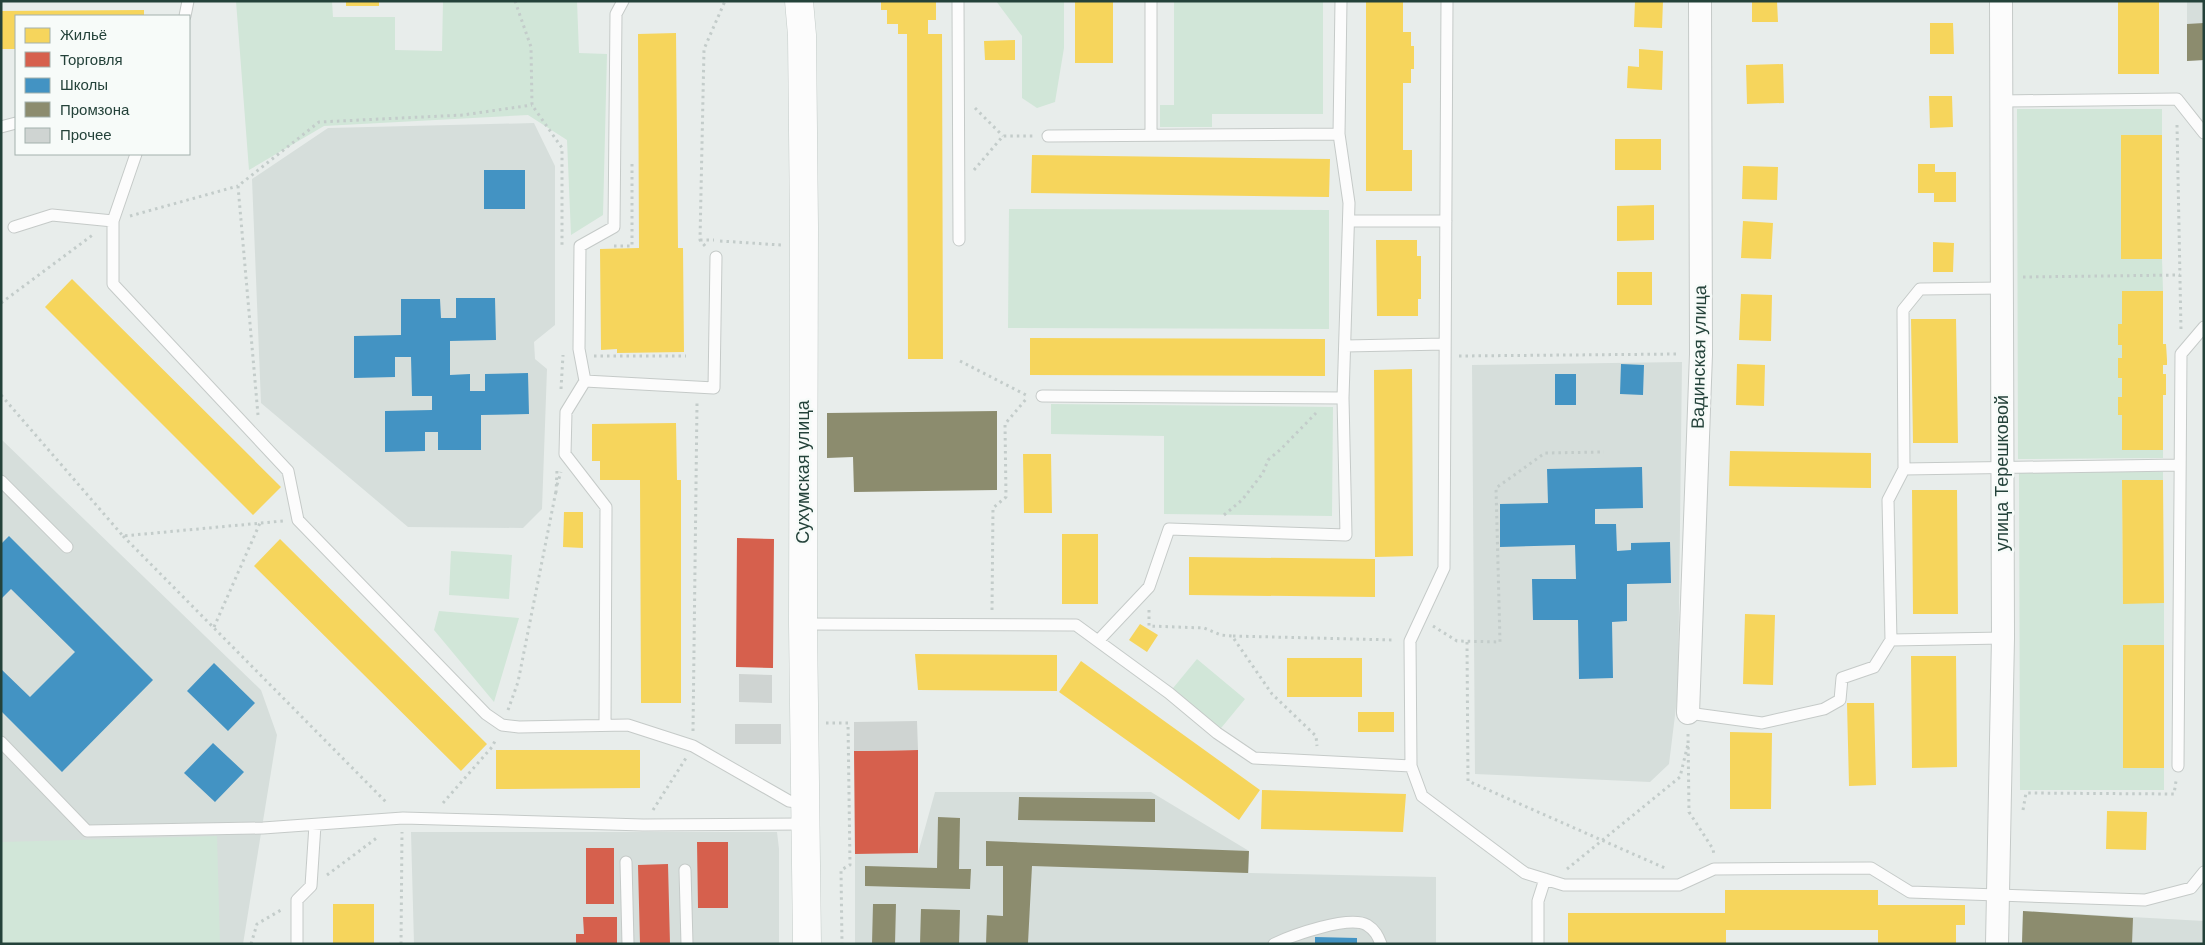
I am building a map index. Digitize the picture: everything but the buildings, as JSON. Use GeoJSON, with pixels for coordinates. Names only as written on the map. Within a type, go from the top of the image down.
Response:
{"type":"FeatureCollection","features":[{"type":"Feature","properties":{"kind":"main road","name":"Сухумская улица"},"geometry":{"type":"LineString","coordinates":[[798,1],[802,34],[804,227],[803,624],[807,944]]}},
{"type":"Feature","properties":{"kind":"street","name":"Вадинская улица"},"geometry":{"type":"LineString","coordinates":[[1688,713],[1701,354],[1700,1]]}},
{"type":"Feature","properties":{"kind":"street","name":"улица Терешковой"},"geometry":{"type":"LineString","coordinates":[[1997,944],[2003,638],[2001,1]]}},
{"type":"Feature","properties":{"kind":"lane"},"geometry":{"type":"LineString","coordinates":[[185,15],[188,1]]}},
{"type":"Feature","properties":{"kind":"lane"},"geometry":{"type":"LineString","coordinates":[[605,725],[606,507],[565,454],[566,412],[584,381],[580,349],[580,246],[614,227],[616,14],[623,1]]}},
{"type":"Feature","properties":{"kind":"lane"},"geometry":{"type":"LineString","coordinates":[[958,1],[958,240]]}},
{"type":"Feature","properties":{"kind":"lane"},"geometry":{"type":"LineString","coordinates":[[1151,1],[1151,135]]}},
{"type":"Feature","properties":{"kind":"lane"},"geometry":{"type":"LineString","coordinates":[[1098,641],[1149,587],[1169,529],[1346,535],[1344,398],[1349,204],[1339,134],[1341,1]]}},
{"type":"Feature","properties":{"kind":"lane"},"geometry":{"type":"LineString","coordinates":[[1448,1],[1444,568],[1410,641],[1411,766],[1422,796],[1525,873],[1564,885],[1679,885],[1714,868],[1871,868],[1910,892],[2145,900],[2191,888],[2204,872]]}},
{"type":"Feature","properties":{"kind":"lane"},"geometry":{"type":"LineString","coordinates":[[2001,101],[2177,99],[2204,132]]}},
{"type":"Feature","properties":{"kind":"lane"},"geometry":{"type":"LineString","coordinates":[[1,127],[15,123]]}},
{"type":"Feature","properties":{"kind":"lane"},"geometry":{"type":"LineString","coordinates":[[1048,136],[1339,134]]}},
{"type":"Feature","properties":{"kind":"lane"},"geometry":{"type":"LineString","coordinates":[[136,155],[113,221],[113,284],[288,471],[298,520],[486,714],[502,725],[520,727],[628,725],[693,746],[789,801],[805,814]]}},
{"type":"Feature","properties":{"kind":"lane"},"geometry":{"type":"LineString","coordinates":[[14,227],[52,215],[113,221]]}},
{"type":"Feature","properties":{"kind":"lane"},"geometry":{"type":"LineString","coordinates":[[1349,221],[1446,221]]}},
{"type":"Feature","properties":{"kind":"lane"},"geometry":{"type":"LineString","coordinates":[[584,381],[714,388],[716,257]]}},
{"type":"Feature","properties":{"kind":"lane"},"geometry":{"type":"LineString","coordinates":[[1688,713],[1762,723],[1824,709],[1840,700],[1842,678],[1874,667],[1891,640],[1888,500],[1904,469],[1903,310],[1920,289],[2002,283]]}},
{"type":"Feature","properties":{"kind":"lane"},"geometry":{"type":"LineString","coordinates":[[2178,766],[2181,354],[2204,328]]}},
{"type":"Feature","properties":{"kind":"lane"},"geometry":{"type":"LineString","coordinates":[[1345,346],[1445,350]]}},
{"type":"Feature","properties":{"kind":"lane"},"geometry":{"type":"LineString","coordinates":[[1042,396],[1344,398]]}},
{"type":"Feature","properties":{"kind":"lane"},"geometry":{"type":"LineString","coordinates":[[1904,469],[2002,466],[2180,465]]}},
{"type":"Feature","properties":{"kind":"lane"},"geometry":{"type":"LineString","coordinates":[[1,481],[67,547]]}},
{"type":"Feature","properties":{"kind":"lane"},"geometry":{"type":"LineString","coordinates":[[803,624],[1076,625],[1169,693],[1217,733],[1254,758],[1411,766]]}},
{"type":"Feature","properties":{"kind":"lane"},"geometry":{"type":"LineString","coordinates":[[1891,640],[2003,638]]}},
{"type":"Feature","properties":{"kind":"lane"},"geometry":{"type":"LineString","coordinates":[[1,742],[87,831],[315,825],[402,818],[643,825],[805,814]]}},
{"type":"Feature","properties":{"kind":"lane"},"geometry":{"type":"LineString","coordinates":[[297,944],[297,900],[311,886],[315,825]]}},
{"type":"Feature","properties":{"kind":"lane"},"geometry":{"type":"LineString","coordinates":[[626,862],[628,944]]}},
{"type":"Feature","properties":{"kind":"lane"},"geometry":{"type":"LineString","coordinates":[[686,870],[687,944]]}},
{"type":"Feature","properties":{"kind":"lane"},"geometry":{"type":"LineString","coordinates":[[1538,944],[1538,901],[1548,880]]}},
{"type":"Feature","properties":{"kind":"lane"},"geometry":{"type":"LineString","coordinates":[[1274,944],[1290,936],[1353,921],[1367,925],[1376,932],[1381,944]]}},
{"type":"Feature","properties":{"kind":"path"},"geometry":{"type":"LineString","coordinates":[[515,1],[531,47],[532,105],[562,148],[562,248]]}},
{"type":"Feature","properties":{"kind":"path"},"geometry":{"type":"LineString","coordinates":[[716,257],[700,240],[704,49],[724,1]]}},
{"type":"Feature","properties":{"kind":"path"},"geometry":{"type":"LineString","coordinates":[[958,92],[1002,136],[1048,136]]}},
{"type":"Feature","properties":{"kind":"path"},"geometry":{"type":"LineString","coordinates":[[2177,99],[2181,354]]}},
{"type":"Feature","properties":{"kind":"path"},"geometry":{"type":"LineString","coordinates":[[1,303],[113,221],[238,186],[319,122],[462,115],[532,105]]}},
{"type":"Feature","properties":{"kind":"path"},"geometry":{"type":"LineString","coordinates":[[959,188],[1002,136]]}},
{"type":"Feature","properties":{"kind":"path"},"geometry":{"type":"LineString","coordinates":[[238,186],[260,441]]}},
{"type":"Feature","properties":{"kind":"path"},"geometry":{"type":"LineString","coordinates":[[700,240],[785,245]]}},
{"type":"Feature","properties":{"kind":"path"},"geometry":{"type":"LineString","coordinates":[[2002,283],[2180,275]]}},
{"type":"Feature","properties":{"kind":"path"},"geometry":{"type":"LineString","coordinates":[[561,396],[563,347]]}},
{"type":"Feature","properties":{"kind":"path"},"geometry":{"type":"LineString","coordinates":[[1445,350],[1701,354]]}},
{"type":"Feature","properties":{"kind":"path"},"geometry":{"type":"LineString","coordinates":[[960,361],[1028,396],[1042,396]]}},
{"type":"Feature","properties":{"kind":"path"},"geometry":{"type":"LineString","coordinates":[[643,825],[693,746],[697,386]]}},
{"type":"Feature","properties":{"kind":"path"},"geometry":{"type":"LineString","coordinates":[[1,395],[123,536],[402,818],[401,944]]}},
{"type":"Feature","properties":{"kind":"path"},"geometry":{"type":"LineString","coordinates":[[992,624],[993,508],[1006,497],[1005,424],[1028,396]]}},
{"type":"Feature","properties":{"kind":"path"},"geometry":{"type":"LineString","coordinates":[[1207,531],[1242,500],[1263,473],[1268,460],[1331,398]]}},
{"type":"Feature","properties":{"kind":"path"},"geometry":{"type":"LineString","coordinates":[[1420,618],[1457,641],[1500,642],[1496,488],[1545,452],[1604,452]]}},
{"type":"Feature","properties":{"kind":"path"},"geometry":{"type":"LineString","coordinates":[[430,818],[492,747],[518,682],[565,454]]}},
{"type":"Feature","properties":{"kind":"path"},"geometry":{"type":"LineString","coordinates":[[556,493],[557,464]]}},
{"type":"Feature","properties":{"kind":"path"},"geometry":{"type":"LineString","coordinates":[[123,536],[298,520]]}},
{"type":"Feature","properties":{"kind":"path"},"geometry":{"type":"LineString","coordinates":[[214,627],[260,523]]}},
{"type":"Feature","properties":{"kind":"path"},"geometry":{"type":"LineString","coordinates":[[1149,587],[1150,626],[1204,628],[1221,635],[1232,636],[1410,641]]}},
{"type":"Feature","properties":{"kind":"path"},"geometry":{"type":"LineString","coordinates":[[1232,636],[1272,694],[1316,736],[1319,762]]}},
{"type":"Feature","properties":{"kind":"path"},"geometry":{"type":"LineString","coordinates":[[1467,642],[1468,781],[1691,880]]}},
{"type":"Feature","properties":{"kind":"path"},"geometry":{"type":"LineString","coordinates":[[1688,713],[1689,812],[1713,849],[1714,868]]}},
{"type":"Feature","properties":{"kind":"path"},"geometry":{"type":"LineString","coordinates":[[824,723],[848,723],[850,865],[841,870],[842,944]]}},
{"type":"Feature","properties":{"kind":"path"},"geometry":{"type":"LineString","coordinates":[[1548,880],[1602,840],[1680,777],[1688,744]]}},
{"type":"Feature","properties":{"kind":"path"},"geometry":{"type":"LineString","coordinates":[[2021,819],[2026,794],[2174,794],[2178,766]]}},
{"type":"Feature","properties":{"kind":"path"},"geometry":{"type":"LineString","coordinates":[[311,886],[402,818]]}},
{"type":"Feature","properties":{"kind":"path"},"geometry":{"type":"LineString","coordinates":[[251,944],[257,924],[297,900]]}},
{"type":"Feature","properties":{"kind":"shaded area"},"geometry":{"type":"Polygon","coordinates":[[[2187,1],[2204,1],[2204,60],[2187,61],[2187,1]]]}},
{"type":"Feature","properties":{"kind":"shaded area"},"geometry":{"type":"Polygon","coordinates":[[[534,123],[555,166],[555,325],[534,342],[535,359],[547,369],[542,509],[523,528],[408,527],[261,403],[252,179],[328,128],[534,123]]]}},
{"type":"Feature","properties":{"kind":"shaded area"},"geometry":{"type":"Polygon","coordinates":[[[1682,362],[1678,691],[1669,764],[1650,782],[1475,774],[1472,365],[1682,362]]]}},
{"type":"Feature","properties":{"kind":"shaded area"},"geometry":{"type":"Polygon","coordinates":[[[1,439],[261,690],[277,735],[243,944],[1,944],[1,439]]]}},
{"type":"Feature","properties":{"kind":"shaded area"},"geometry":{"type":"Polygon","coordinates":[[[935,792],[1151,792],[1249,851],[1249,873],[1436,877],[1436,944],[855,944],[855,854],[918,853],[935,792]]]}},
{"type":"Feature","properties":{"kind":"shaded area"},"geometry":{"type":"Polygon","coordinates":[[[411,832],[777,832],[779,849],[779,944],[414,944],[411,832]]]}},
{"type":"Feature","properties":{"kind":"shaded area"},"geometry":{"type":"Polygon","coordinates":[[[2023,911],[2204,921],[2204,944],[2022,944],[2023,911]]]}},
{"type":"Feature","properties":{"kind":"green space"},"geometry":{"type":"Polygon","coordinates":[[[236,1],[332,1],[333,17],[395,17],[395,50],[442,51],[443,1],[577,1],[579,53],[607,54],[603,215],[571,235],[567,140],[528,115],[324,126],[249,170],[236,1]]]}},
{"type":"Feature","properties":{"kind":"green space"},"geometry":{"type":"Polygon","coordinates":[[[996,1],[1064,1],[1064,48],[1055,102],[1037,108],[1022,98],[1022,36],[996,1]]]}},
{"type":"Feature","properties":{"kind":"green space"},"geometry":{"type":"Polygon","coordinates":[[[1174,2],[1323,2],[1323,114],[1212,114],[1212,127],[1160,127],[1160,105],[1174,105],[1174,2]]]}},
{"type":"Feature","properties":{"kind":"green space"},"geometry":{"type":"Polygon","coordinates":[[[2017,109],[2162,109],[2162,135],[2122,135],[2122,259],[2162,259],[2163,291],[2122,292],[2122,358],[2118,378],[2122,378],[2122,397],[2118,397],[2122,415],[2122,450],[2163,450],[2163,458],[2018,459],[2017,109]]]}},
{"type":"Feature","properties":{"kind":"green space"},"geometry":{"type":"Polygon","coordinates":[[[1009,209],[1329,210],[1329,329],[1008,328],[1009,209]]]}},
{"type":"Feature","properties":{"kind":"green space"},"geometry":{"type":"Polygon","coordinates":[[[1051,404],[1333,407],[1332,516],[1164,514],[1164,436],[1051,434],[1051,404]]]}},
{"type":"Feature","properties":{"kind":"green space"},"geometry":{"type":"Polygon","coordinates":[[[2019,472],[2163,472],[2163,480],[2122,480],[2123,603],[2164,603],[2164,645],[2123,645],[2123,768],[2164,768],[2164,790],[2020,790],[2019,472]]]}},
{"type":"Feature","properties":{"kind":"green space"},"geometry":{"type":"Polygon","coordinates":[[[451,551],[512,555],[509,599],[449,595],[451,551]]]}},
{"type":"Feature","properties":{"kind":"green space"},"geometry":{"type":"Polygon","coordinates":[[[439,611],[519,618],[494,702],[434,630],[439,611]]]}},
{"type":"Feature","properties":{"kind":"green space"},"geometry":{"type":"Polygon","coordinates":[[[1197,659],[1245,699],[1217,733],[1169,693],[1197,659]]]}},
{"type":"Feature","properties":{"kind":"green space"},"geometry":{"type":"Polygon","coordinates":[[[217,836],[220,944],[1,944],[1,842],[217,836]]]}}]}
